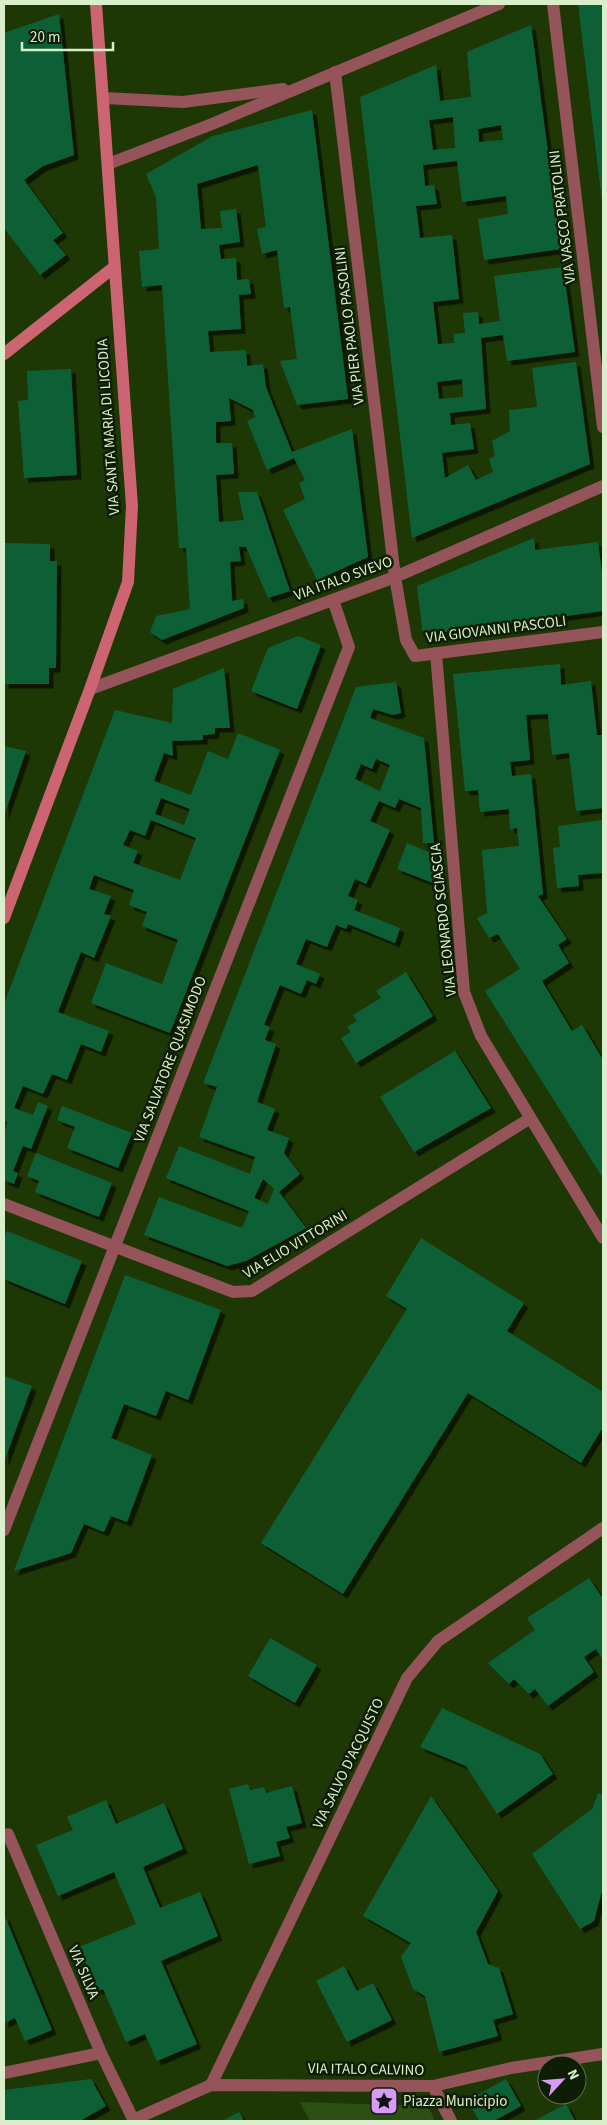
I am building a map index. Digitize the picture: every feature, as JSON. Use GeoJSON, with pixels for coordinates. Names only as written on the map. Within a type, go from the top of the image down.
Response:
{"type":"FeatureCollection","features":[{"type":"Feature","properties":{"kind":"street","name":"VIA SANTA MARIA DI LICODIA"},"geometry":{"type":"LineString","coordinates":[[4,918],[128,582],[131,515],[113,268],[104,98],[96,4]]}},
{"type":"Feature","properties":{"kind":"street"},"geometry":{"type":"LineString","coordinates":[[108,164],[499,4]]}},
{"type":"Feature","properties":{"kind":"street","name":"VIA VASCO PRATOLINI"},"geometry":{"type":"LineString","coordinates":[[554,4],[603,427]]}},
{"type":"Feature","properties":{"kind":"street","name":"VIA PIER PAOLO PASOLINI"},"geometry":{"type":"LineString","coordinates":[[335,72],[395,577]]}},
{"type":"Feature","properties":{"kind":"street"},"geometry":{"type":"LineString","coordinates":[[104,98],[183,102],[298,87]]}},
{"type":"Feature","properties":{"kind":"street"},"geometry":{"type":"LineString","coordinates":[[4,354],[113,268]]}},
{"type":"Feature","properties":{"kind":"street","name":"VIA ITALO SVEVO"},"geometry":{"type":"LineString","coordinates":[[90,689],[395,577],[603,486]]}},
{"type":"Feature","properties":{"kind":"street","name":"VIA GIOVANNI PASCOLI"},"geometry":{"type":"LineString","coordinates":[[395,577],[406,640],[415,656],[603,632]]}},
{"type":"Feature","properties":{"kind":"street","name":"VIA SALVATORE QUASIMODO"},"geometry":{"type":"LineString","coordinates":[[4,1530],[349,647],[333,600]]}},
{"type":"Feature","properties":{"kind":"street","name":"VIA LEONARDO SCIASCIA"},"geometry":{"type":"LineString","coordinates":[[436,653],[464,992],[481,1036],[529,1119],[603,1238]]}},
{"type":"Feature","properties":{"kind":"street","name":"VIA ELIO VITTORINI"},"geometry":{"type":"LineString","coordinates":[[4,1204],[233,1292],[252,1291],[529,1119]]}},
{"type":"Feature","properties":{"kind":"street","name":"VIA SALVO D'ACQUISTO"},"geometry":{"type":"LineString","coordinates":[[211,2085],[407,1678],[438,1641],[603,1528]]}},
{"type":"Feature","properties":{"kind":"street","name":"VIA SILVA"},"geometry":{"type":"LineString","coordinates":[[8,1834],[101,2053],[133,2121]]}},
{"type":"Feature","properties":{"kind":"street"},"geometry":{"type":"LineString","coordinates":[[4,2073],[101,2053]]}},
{"type":"Feature","properties":{"kind":"street","name":"VIA ITALO CALVINO"},"geometry":{"type":"LineString","coordinates":[[133,2121],[211,2085],[433,2086],[511,2068],[603,2054]]}},
{"type":"Feature","properties":{"kind":"street"},"geometry":{"type":"LineString","coordinates":[[433,2086],[451,2121]]}},
{"type":"Feature","properties":{"kind":"green space"},"geometry":{"type":"Polygon","coordinates":[[[300,2102],[421,2106],[430,2110],[435,2121],[310,2121],[300,2102]]]}},
{"type":"Feature","properties":{"kind":"building"},"geometry":{"type":"Polygon","coordinates":[[[578,4],[603,4],[603,201],[602,201],[578,4]]]}},
{"type":"Feature","properties":{"kind":"building"},"geometry":{"type":"Polygon","coordinates":[[[59,14],[74,155],[43,166],[24,180],[63,233],[53,240],[66,255],[40,275],[4,228],[4,33],[59,14]]]}},
{"type":"Feature","properties":{"kind":"building"},"geometry":{"type":"Polygon","coordinates":[[[531,25],[561,249],[484,260],[478,219],[508,214],[506,196],[462,202],[457,161],[423,165],[425,186],[434,185],[437,204],[416,206],[420,238],[452,235],[459,299],[433,302],[438,344],[454,343],[454,334],[465,333],[463,313],[478,312],[479,324],[500,321],[494,276],[563,267],[575,352],[507,361],[503,335],[481,338],[486,409],[450,413],[451,425],[470,423],[474,449],[442,453],[445,478],[468,465],[476,480],[493,472],[489,459],[495,456],[492,441],[510,431],[509,410],[537,407],[532,368],[576,362],[590,464],[412,538],[360,97],[436,65],[440,101],[471,97],[467,52],[531,25]],[[453,117],[429,120],[433,150],[455,148],[453,117]],[[501,125],[478,129],[479,142],[503,140],[501,125]],[[462,379],[437,382],[439,399],[463,397],[462,379]]]}},
{"type":"Feature","properties":{"kind":"building"},"geometry":{"type":"Polygon","coordinates":[[[312,110],[348,399],[297,405],[280,361],[297,359],[290,307],[284,308],[277,250],[262,254],[257,229],[266,227],[258,165],[197,184],[201,229],[222,228],[220,211],[236,209],[240,242],[219,245],[221,259],[236,258],[237,280],[249,279],[251,294],[239,295],[241,329],[208,331],[210,352],[246,350],[247,366],[263,364],[266,387],[292,452],[352,429],[368,557],[317,580],[283,510],[305,499],[299,483],[305,480],[294,458],[267,470],[247,421],[255,417],[253,410],[229,398],[231,421],[216,422],[216,443],[232,443],[234,474],[216,475],[219,522],[244,520],[238,492],[257,492],[290,591],[268,598],[246,547],[239,547],[241,561],[230,562],[232,601],[243,599],[244,608],[162,640],[150,632],[156,616],[190,609],[186,548],[179,548],[162,285],[142,287],[139,251],[159,249],[156,197],[146,174],[213,136],[312,110]]]}},
{"type":"Feature","properties":{"kind":"building"},"geometry":{"type":"Polygon","coordinates":[[[71,369],[77,475],[24,478],[18,401],[28,400],[27,371],[71,369]]]}},
{"type":"Feature","properties":{"kind":"building"},"geometry":{"type":"Polygon","coordinates":[[[534,538],[535,550],[598,542],[603,581],[603,611],[423,635],[417,586],[534,538]]]}},
{"type":"Feature","properties":{"kind":"building"},"geometry":{"type":"Polygon","coordinates":[[[4,543],[50,544],[50,561],[57,561],[56,668],[49,668],[49,684],[4,684],[4,543]]]}},
{"type":"Feature","properties":{"kind":"building"},"geometry":{"type":"Polygon","coordinates":[[[298,636],[321,645],[297,709],[251,691],[268,648],[298,636]]]}},
{"type":"Feature","properties":{"kind":"building"},"geometry":{"type":"Polygon","coordinates":[[[560,664],[561,685],[591,681],[597,735],[603,735],[603,808],[576,811],[569,753],[552,755],[548,714],[526,715],[530,760],[510,762],[512,776],[531,774],[543,894],[538,896],[567,939],[558,945],[569,963],[542,981],[572,1031],[582,1025],[603,1057],[603,1178],[485,991],[520,969],[498,934],[489,938],[477,918],[487,913],[482,850],[519,846],[517,828],[510,829],[509,809],[480,812],[478,790],[465,791],[453,674],[560,664]]]}},
{"type":"Feature","properties":{"kind":"building"},"geometry":{"type":"Polygon","coordinates":[[[224,668],[230,728],[215,728],[215,734],[203,735],[203,740],[172,741],[173,756],[164,753],[154,781],[191,795],[208,751],[228,759],[238,733],[280,750],[170,1033],[91,1003],[106,963],[162,984],[178,940],[142,926],[147,912],[129,905],[134,890],[94,875],[89,889],[111,896],[104,914],[111,916],[94,958],[81,952],[58,1012],[109,1031],[101,1052],[81,1044],[67,1080],[52,1074],[43,1094],[23,1086],[14,1108],[33,1115],[38,1102],[48,1106],[31,1149],[23,1146],[13,1171],[18,1173],[14,1184],[4,1180],[4,1133],[8,1122],[4,1120],[4,1004],[115,710],[172,723],[173,689],[224,668]],[[161,798],[155,814],[184,825],[190,809],[161,798]],[[151,820],[145,836],[130,830],[123,845],[138,851],[133,863],[180,880],[196,838],[151,820]]]}},
{"type":"Feature","properties":{"kind":"building"},"geometry":{"type":"Polygon","coordinates":[[[396,682],[401,713],[393,715],[373,709],[370,718],[424,738],[434,843],[423,843],[421,808],[399,799],[395,808],[379,801],[370,821],[390,830],[366,884],[355,879],[348,896],[358,900],[354,910],[400,928],[395,943],[348,924],[346,929],[336,925],[327,947],[306,939],[296,964],[320,974],[316,984],[307,980],[301,994],[280,985],[264,1025],[270,1027],[265,1040],[276,1044],[257,1102],[275,1109],[267,1130],[289,1138],[284,1153],[300,1174],[279,1192],[306,1228],[246,1261],[227,1266],[144,1235],[159,1197],[242,1228],[249,1211],[166,1178],[179,1146],[250,1174],[255,1157],[199,1137],[217,1087],[203,1083],[356,687],[396,682]],[[376,759],[372,769],[361,764],[355,779],[380,791],[390,765],[376,759]],[[263,1179],[254,1198],[268,1204],[274,1189],[263,1179]]]}},
{"type":"Feature","properties":{"kind":"building"},"geometry":{"type":"Polygon","coordinates":[[[4,746],[26,751],[4,816],[4,746]]]}},
{"type":"Feature","properties":{"kind":"building"},"geometry":{"type":"Polygon","coordinates":[[[603,820],[603,873],[578,875],[579,886],[557,888],[553,848],[560,847],[558,826],[603,820]]]}},
{"type":"Feature","properties":{"kind":"building"},"geometry":{"type":"Polygon","coordinates":[[[407,843],[436,855],[438,885],[397,869],[407,843]]]}},
{"type":"Feature","properties":{"kind":"building"},"geometry":{"type":"Polygon","coordinates":[[[406,972],[433,1016],[356,1063],[341,1038],[351,1032],[347,1027],[357,1021],[353,1015],[381,998],[376,991],[406,972]]]}},
{"type":"Feature","properties":{"kind":"building"},"geometry":{"type":"Polygon","coordinates":[[[455,1051],[491,1108],[414,1152],[380,1097],[455,1051]]]}},
{"type":"Feature","properties":{"kind":"building"},"geometry":{"type":"Polygon","coordinates":[[[62,1106],[132,1133],[118,1168],[67,1148],[75,1127],[57,1120],[62,1106]]]}},
{"type":"Feature","properties":{"kind":"building"},"geometry":{"type":"Polygon","coordinates":[[[36,1153],[112,1183],[99,1217],[35,1192],[39,1181],[27,1176],[36,1153]]]}},
{"type":"Feature","properties":{"kind":"building"},"geometry":{"type":"Polygon","coordinates":[[[7,1231],[82,1261],[65,1304],[4,1279],[4,1237],[7,1231]]]}},
{"type":"Feature","properties":{"kind":"building"},"geometry":{"type":"Polygon","coordinates":[[[421,1238],[524,1303],[507,1331],[603,1392],[603,1427],[581,1463],[468,1393],[343,1594],[261,1543],[407,1309],[386,1296],[421,1238]]]}},
{"type":"Feature","properties":{"kind":"building"},"geometry":{"type":"Polygon","coordinates":[[[125,1275],[221,1310],[188,1400],[166,1391],[156,1416],[124,1404],[111,1438],[152,1455],[127,1522],[111,1516],[104,1532],[84,1524],[71,1553],[14,1571],[125,1275]]]}},
{"type":"Feature","properties":{"kind":"building"},"geometry":{"type":"Polygon","coordinates":[[[4,1376],[32,1386],[4,1462],[4,1376]]]}},
{"type":"Feature","properties":{"kind":"building"},"geometry":{"type":"Polygon","coordinates":[[[589,1578],[603,1599],[603,1660],[596,1649],[584,1657],[594,1672],[548,1706],[535,1689],[529,1694],[514,1679],[509,1684],[488,1663],[535,1630],[527,1618],[589,1578]]]}},
{"type":"Feature","properties":{"kind":"building"},"geometry":{"type":"Polygon","coordinates":[[[270,1638],[317,1665],[295,1703],[248,1676],[270,1638]]]}},
{"type":"Feature","properties":{"kind":"building"},"geometry":{"type":"Polygon","coordinates":[[[442,1708],[540,1754],[553,1774],[497,1814],[466,1766],[420,1747],[442,1708]]]}},
{"type":"Feature","properties":{"kind":"building"},"geometry":{"type":"Polygon","coordinates":[[[248,1784],[250,1790],[264,1787],[266,1793],[292,1786],[302,1823],[286,1827],[290,1838],[276,1842],[280,1856],[249,1864],[229,1789],[248,1784]]]}},
{"type":"Feature","properties":{"kind":"building"},"geometry":{"type":"Polygon","coordinates":[[[598,1793],[603,1795],[603,1887],[594,1921],[580,1929],[532,1854],[593,1808],[598,1793]]]}},
{"type":"Feature","properties":{"kind":"building"},"geometry":{"type":"Polygon","coordinates":[[[431,1796],[498,1891],[476,1932],[488,1964],[499,1968],[513,2014],[493,2020],[498,2036],[439,2052],[425,1996],[413,1989],[401,1957],[411,1943],[363,1916],[431,1796]]]}},
{"type":"Feature","properties":{"kind":"building"},"geometry":{"type":"Polygon","coordinates":[[[106,1800],[116,1824],[164,1803],[183,1849],[143,1867],[160,1908],[200,1892],[218,1936],[161,1961],[197,2044],[157,2061],[145,2034],[126,2042],[103,1989],[98,1991],[79,1947],[136,1924],[114,1872],[58,1896],[36,1845],[73,1830],[67,1817],[106,1800]]]}},
{"type":"Feature","properties":{"kind":"building"},"geometry":{"type":"Polygon","coordinates":[[[4,1914],[52,2030],[25,2041],[15,2018],[4,2023],[4,1914]]]}},
{"type":"Feature","properties":{"kind":"building"},"geometry":{"type":"Polygon","coordinates":[[[344,1966],[357,1991],[373,1983],[392,2020],[347,2042],[316,1981],[344,1966]]]}},
{"type":"Feature","properties":{"kind":"building"},"geometry":{"type":"Polygon","coordinates":[[[91,2079],[106,2106],[80,2121],[4,2121],[4,2090],[91,2079]]]}},
{"type":"Feature","properties":{"kind":"building"},"geometry":{"type":"Polygon","coordinates":[[[506,2079],[521,2106],[494,2121],[479,2121],[468,2100],[506,2079]]]}},
{"type":"Feature","properties":{"kind":"building"},"geometry":{"type":"Polygon","coordinates":[[[567,2105],[575,2121],[534,2121],[567,2105]]]}},
{"type":"Feature","properties":{"kind":"building"},"geometry":{"type":"Polygon","coordinates":[[[239,2112],[244,2121],[222,2121],[239,2112]]]}},
{"type":"Feature","properties":{"kind":"place","name":"Piazza Municipio"},"geometry":{"type":"Point","coordinates":[384,2101]}}]}
